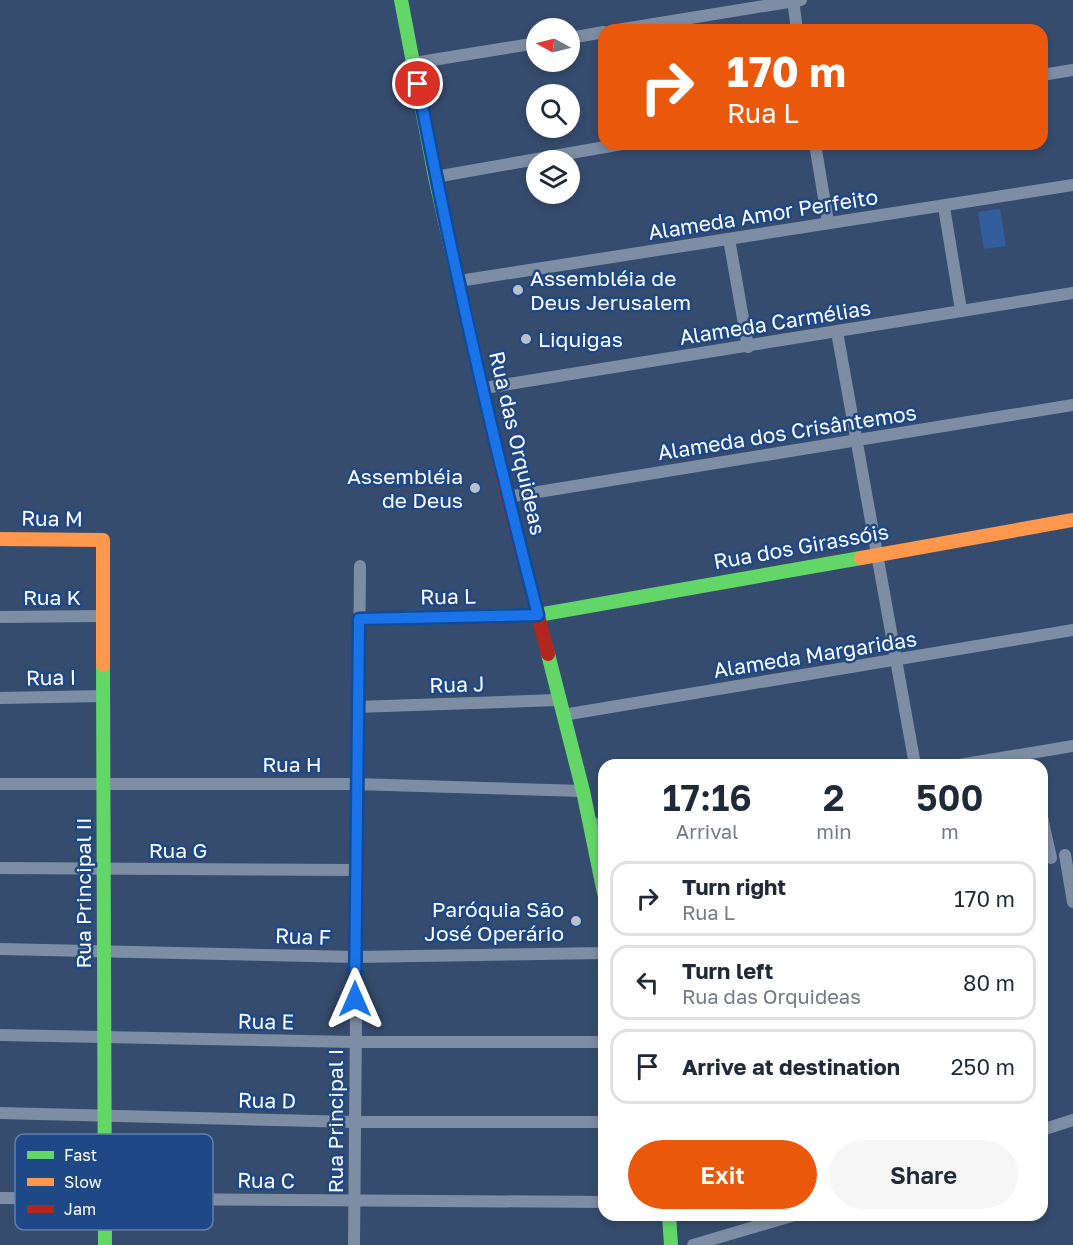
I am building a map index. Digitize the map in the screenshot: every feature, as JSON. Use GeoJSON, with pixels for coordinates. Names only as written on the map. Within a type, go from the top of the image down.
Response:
{"type":"FeatureCollection","features":[{"type":"Feature","properties":{"kind":"street","name":"Rua das Orquideas"},"geometry":{"type":"LineString","coordinates":[[401,0],[435,177],[507,497],[583,791],[598,864]]}},
{"type":"Feature","properties":{"kind":"street"},"geometry":{"type":"LineString","coordinates":[[653,24],[796,0],[797,24]]}},
{"type":"Feature","properties":{"kind":"street"},"geometry":{"type":"LineString","coordinates":[[580,36],[598,33]]}},
{"type":"Feature","properties":{"kind":"street"},"geometry":{"type":"LineString","coordinates":[[414,63],[526,45]]}},
{"type":"Feature","properties":{"kind":"street"},"geometry":{"type":"LineString","coordinates":[[1048,74],[1073,70]]}},
{"type":"Feature","properties":{"kind":"street"},"geometry":{"type":"LineString","coordinates":[[435,177],[598,148]]}},
{"type":"Feature","properties":{"kind":"street"},"geometry":{"type":"LineString","coordinates":[[815,150],[828,222]]}},
{"type":"Feature","properties":{"kind":"street","name":"Alameda Amor Perfeito"},"geometry":{"type":"LineString","coordinates":[[459,281],[828,222],[944,207],[1073,185]]}},
{"type":"Feature","properties":{"kind":"street"},"geometry":{"type":"LineString","coordinates":[[944,207],[961,310]]}},
{"type":"Feature","properties":{"kind":"street"},"geometry":{"type":"LineString","coordinates":[[729,239],[748,347]]}},
{"type":"Feature","properties":{"kind":"street","name":"Alameda Carmélias"},"geometry":{"type":"LineString","coordinates":[[484,388],[1073,293]]}},
{"type":"Feature","properties":{"kind":"street"},"geometry":{"type":"LineString","coordinates":[[837,332],[914,759]]}},
{"type":"Feature","properties":{"kind":"street","name":"Alameda dos Crisântemos"},"geometry":{"type":"LineString","coordinates":[[507,497],[1073,405]]}},
{"type":"Feature","properties":{"kind":"street","name":"Rua dos Girassóis"},"geometry":{"type":"LineString","coordinates":[[538,615],[1073,520]]}},
{"type":"Feature","properties":{"kind":"street","name":"Rua M"},"geometry":{"type":"LineString","coordinates":[[0,539],[103,540]]}},
{"type":"Feature","properties":{"kind":"street","name":"Rua Principal II"},"geometry":{"type":"LineString","coordinates":[[103,540],[105,1134]]}},
{"type":"Feature","properties":{"kind":"street","name":"Rua Principal I"},"geometry":{"type":"LineString","coordinates":[[354,1245],[356,784],[360,566]]}},
{"type":"Feature","properties":{"kind":"street","name":"Rua L"},"geometry":{"type":"LineString","coordinates":[[359,619],[538,615]]}},
{"type":"Feature","properties":{"kind":"street","name":"Rua K"},"geometry":{"type":"LineString","coordinates":[[0,617],[103,616]]}},
{"type":"Feature","properties":{"kind":"street","name":"Alameda Margaridas"},"geometry":{"type":"LineString","coordinates":[[563,715],[1073,630]]}},
{"type":"Feature","properties":{"kind":"street","name":"Rua I"},"geometry":{"type":"LineString","coordinates":[[0,698],[104,696]]}},
{"type":"Feature","properties":{"kind":"street","name":"Rua J"},"geometry":{"type":"LineString","coordinates":[[357,707],[558,700]]}},
{"type":"Feature","properties":{"kind":"street"},"geometry":{"type":"LineString","coordinates":[[1030,759],[1073,746]]}},
{"type":"Feature","properties":{"kind":"street","name":"Rua H"},"geometry":{"type":"LineString","coordinates":[[0,784],[356,784],[583,791]]}},
{"type":"Feature","properties":{"kind":"street"},"geometry":{"type":"LineString","coordinates":[[590,825],[598,824]]}},
{"type":"Feature","properties":{"kind":"street"},"geometry":{"type":"LineString","coordinates":[[1048,858],[1069,855],[1073,902]]}},
{"type":"Feature","properties":{"kind":"street","name":"Rua G"},"geometry":{"type":"LineString","coordinates":[[0,868],[356,870]]}},
{"type":"Feature","properties":{"kind":"street","name":"Rua F"},"geometry":{"type":"LineString","coordinates":[[0,950],[105,950],[356,957],[598,953]]}},
{"type":"Feature","properties":{"kind":"street","name":"Rua E"},"geometry":{"type":"LineString","coordinates":[[0,1035],[355,1042],[598,1042]]}},
{"type":"Feature","properties":{"kind":"street","name":"Rua D"},"geometry":{"type":"LineString","coordinates":[[0,1113],[355,1122],[598,1122]]}},
{"type":"Feature","properties":{"kind":"street"},"geometry":{"type":"LineString","coordinates":[[1048,1128],[1073,1120]]}},
{"type":"Feature","properties":{"kind":"street","name":"Rua C"},"geometry":{"type":"LineString","coordinates":[[213,1199],[598,1202]]}},
{"type":"Feature","properties":{"kind":"street"},"geometry":{"type":"LineString","coordinates":[[670,1221],[672,1245]]}},
{"type":"Feature","properties":{"kind":"street"},"geometry":{"type":"LineString","coordinates":[[693,1245],[775,1221]]}},
{"type":"Feature","properties":{"kind":"shaded area"},"geometry":{"type":"Polygon","coordinates":[[[1000,209],[1006,246],[984,249],[978,212],[1000,209]]]}},
{"type":"Feature","properties":{"kind":"traffic: fast"},"geometry":{"type":"LineString","coordinates":[[401,0],[435,177],[482,386]]}},
{"type":"Feature","properties":{"kind":"traffic: fast"},"geometry":{"type":"LineString","coordinates":[[359,619],[538,615],[861,558]]}},
{"type":"Feature","properties":{"kind":"traffic: fast"},"geometry":{"type":"LineString","coordinates":[[548,654],[583,791],[598,864]]}},
{"type":"Feature","properties":{"kind":"traffic: fast"},"geometry":{"type":"LineString","coordinates":[[103,665],[105,1134]]}},
{"type":"Feature","properties":{"kind":"traffic: fast"},"geometry":{"type":"LineString","coordinates":[[669,1221],[671,1245]]}},
{"type":"Feature","properties":{"kind":"traffic: fast"},"geometry":{"type":"LineString","coordinates":[[105,1230],[105,1245]]}},
{"type":"Feature","properties":{"kind":"traffic: slow"},"geometry":{"type":"LineString","coordinates":[[861,558],[1073,520]]}},
{"type":"Feature","properties":{"kind":"traffic: slow"},"geometry":{"type":"LineString","coordinates":[[0,539],[103,540],[103,665]]}},
{"type":"Feature","properties":{"kind":"traffic: jam"},"geometry":{"type":"LineString","coordinates":[[482,386],[507,497],[548,654]]}},
{"type":"Feature","properties":{"kind":"place","name":"Assembléia de Deus Jerusalem"},"geometry":{"type":"Point","coordinates":[518,290]}},
{"type":"Feature","properties":{"kind":"place","name":"Liquigas"},"geometry":{"type":"Point","coordinates":[526,339]}},
{"type":"Feature","properties":{"kind":"place","name":"Assembléia de Deus"},"geometry":{"type":"Point","coordinates":[475,488]}},
{"type":"Feature","properties":{"kind":"place","name":"Paróquia São José Operário"},"geometry":{"type":"Point","coordinates":[576,921]}},
{"type":"Feature","properties":{"kind":"route"},"geometry":{"type":"LineString","coordinates":[[355,999],[359,619],[538,615],[507,497],[435,177],[418,84]]}}]}
